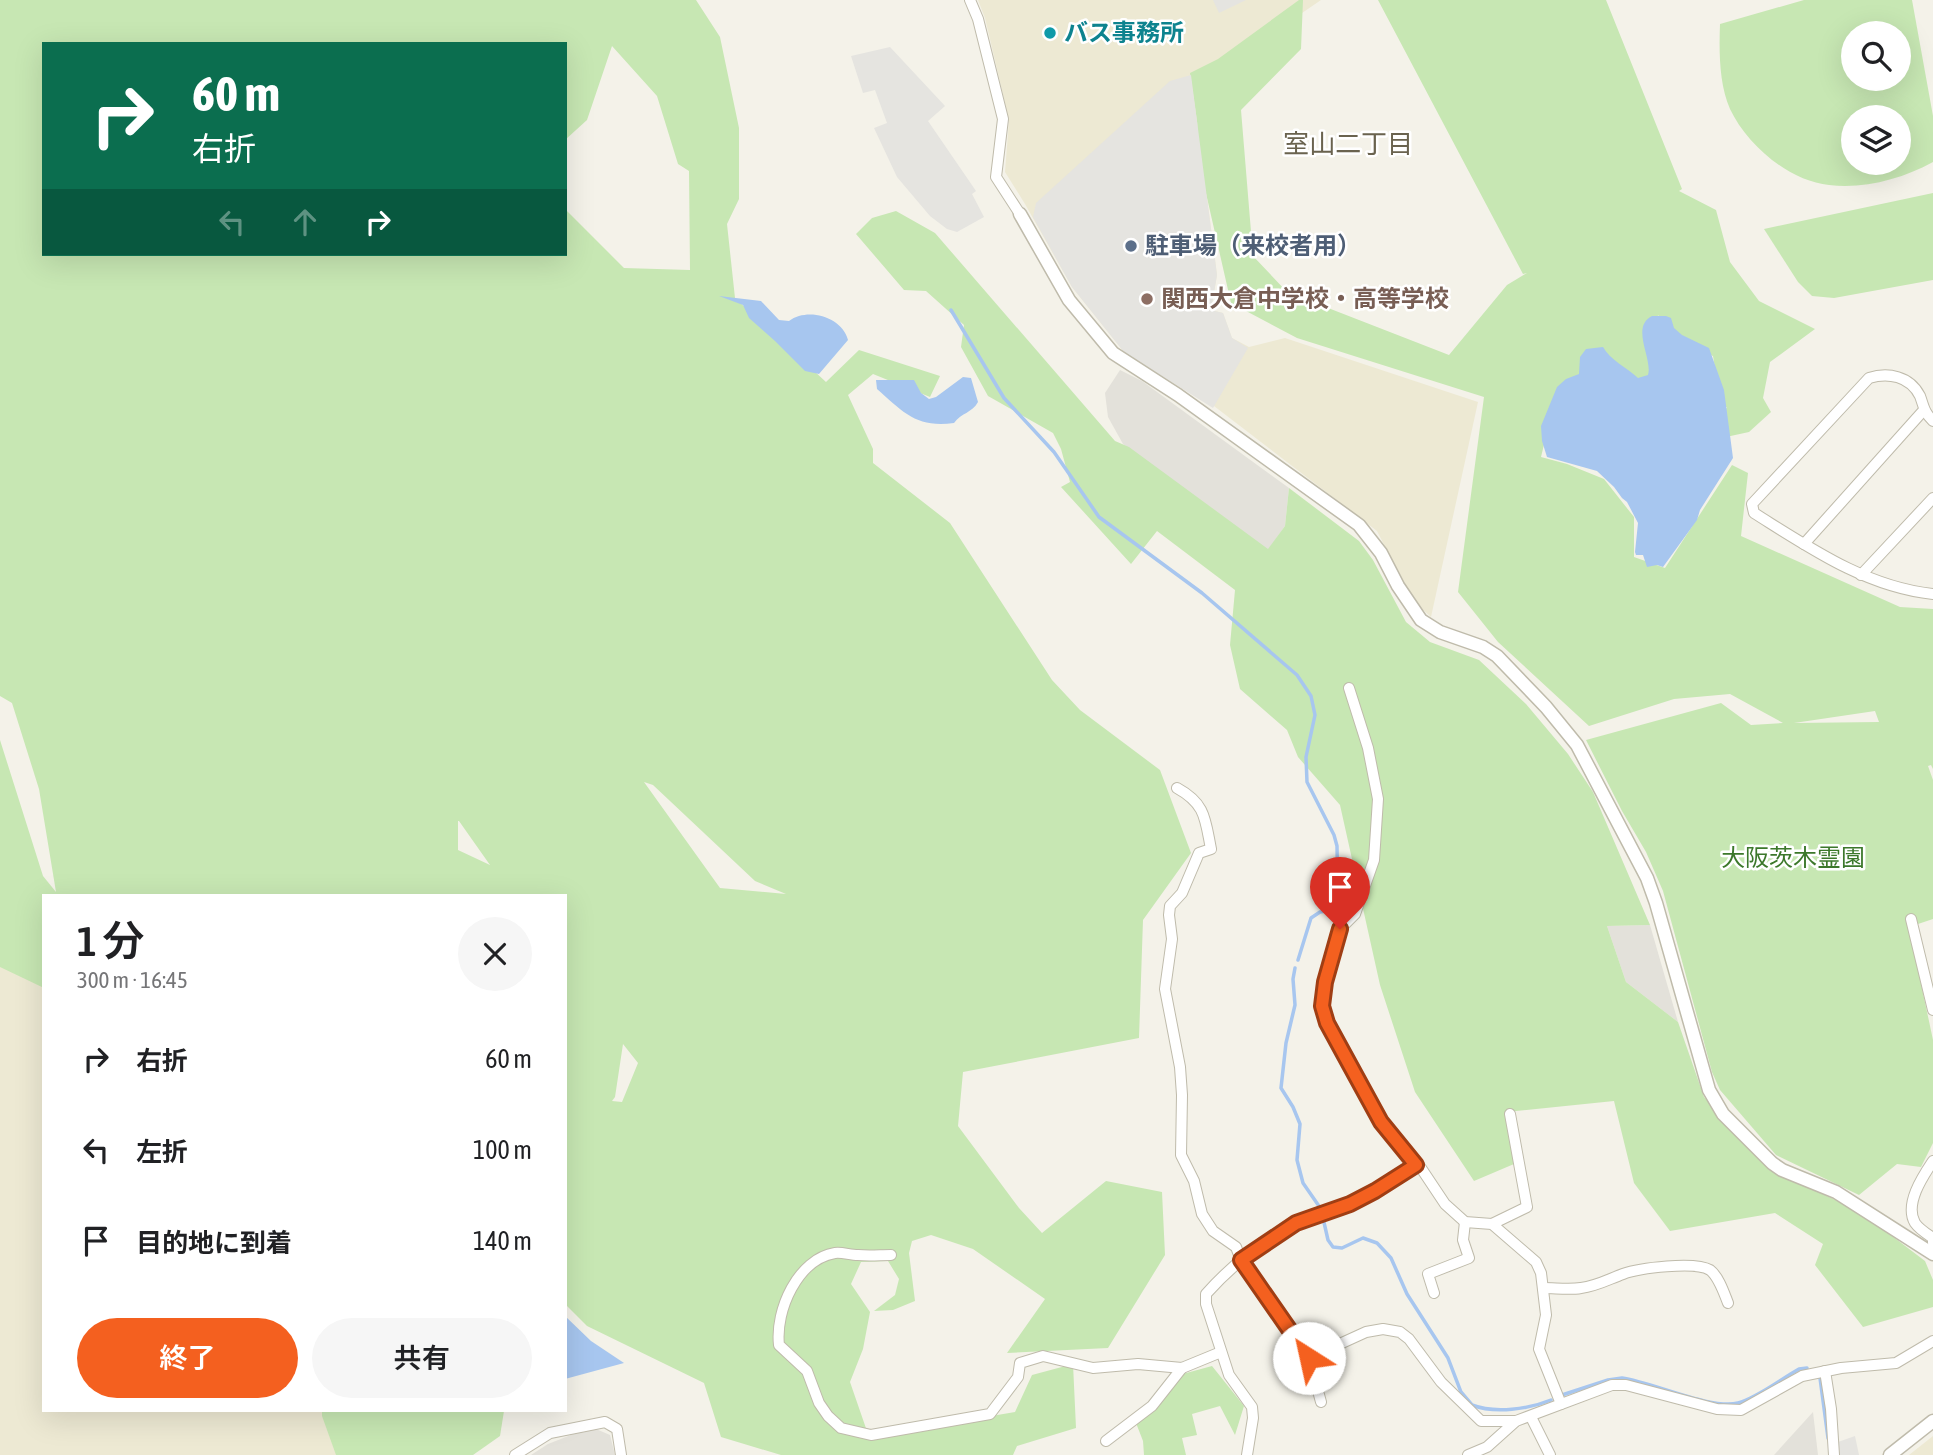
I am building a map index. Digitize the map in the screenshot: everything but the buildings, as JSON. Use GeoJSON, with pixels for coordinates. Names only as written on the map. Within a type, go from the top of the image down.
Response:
{"type":"FeatureCollection","features":[{"type":"Feature","properties":{"kind":"street"},"geometry":{"type":"LineString","coordinates":[[970,0],[978,19],[1003,119],[996,177],[1069,300],[1113,353],[1178,395],[1359,525],[1381,552],[1398,586],[1421,620],[1440,632],[1468,640],[1490,652],[1546,707],[1577,745],[1647,878],[1709,1090],[1723,1114],[1782,1170],[1836,1192],[1933,1254]]}},
{"type":"Feature","properties":{"kind":"street"},"geometry":{"type":"LineString","coordinates":[[1933,421],[1923,411],[1916,390],[1905,380],[1891,375],[1869,378],[1752,504],[1754,513],[1826,559],[1861,575],[1912,592],[1933,594]]}},
{"type":"Feature","properties":{"kind":"street"},"geometry":{"type":"LineString","coordinates":[[1804,544],[1923,411]]}},
{"type":"Feature","properties":{"kind":"street"},"geometry":{"type":"LineString","coordinates":[[1861,575],[1933,498]]}},
{"type":"Feature","properties":{"kind":"street"},"geometry":{"type":"LineString","coordinates":[[1349,688],[1368,748],[1378,799],[1374,860],[1355,914],[1340,929],[1325,982],[1322,1006],[1337,1042],[1381,1122],[1421,1168],[1445,1204],[1465,1222],[1492,1224],[1527,1207],[1510,1114]]}},
{"type":"Feature","properties":{"kind":"street"},"geometry":{"type":"LineString","coordinates":[[1177,788],[1198,803],[1204,813],[1211,849],[1199,852],[1182,893],[1170,906],[1169,915],[1172,939],[1165,989],[1180,1067],[1181,1155],[1194,1181],[1202,1214],[1213,1231],[1236,1247],[1241,1260],[1309,1358],[1321,1402]]}},
{"type":"Feature","properties":{"kind":"street"},"geometry":{"type":"LineString","coordinates":[[1911,919],[1933,1010]]}},
{"type":"Feature","properties":{"kind":"street"},"geometry":{"type":"LineString","coordinates":[[1933,1161],[1915,1190],[1913,1216],[1916,1225],[1933,1238],[1933,1243]]}},
{"type":"Feature","properties":{"kind":"street"},"geometry":{"type":"LineString","coordinates":[[1247,1455],[1254,1418],[1252,1407],[1229,1375],[1206,1304],[1206,1294],[1241,1260],[1296,1223],[1357,1201],[1416,1165]]}},
{"type":"Feature","properties":{"kind":"street"},"geometry":{"type":"LineString","coordinates":[[1434,1293],[1428,1274],[1469,1258],[1463,1240],[1465,1222]]}},
{"type":"Feature","properties":{"kind":"street"},"geometry":{"type":"LineString","coordinates":[[1492,1224],[1536,1262],[1541,1273],[1546,1315],[1539,1349],[1562,1404]]}},
{"type":"Feature","properties":{"kind":"street"},"geometry":{"type":"LineString","coordinates":[[891,1255],[837,1252],[817,1259],[806,1267],[780,1321],[779,1345],[807,1371],[819,1403],[841,1428],[871,1435],[990,1414],[1018,1377],[1020,1363],[1043,1356],[1093,1368],[1138,1364],[1182,1368],[1221,1352]]}},
{"type":"Feature","properties":{"kind":"street"},"geometry":{"type":"LineString","coordinates":[[1543,1288],[1580,1288],[1600,1284],[1624,1273],[1656,1268],[1702,1268],[1710,1270],[1718,1280],[1728,1303]]}},
{"type":"Feature","properties":{"kind":"street"},"geometry":{"type":"LineString","coordinates":[[1309,1358],[1366,1332],[1383,1329],[1401,1332],[1441,1382],[1481,1420],[1516,1421],[1619,1384],[1717,1409],[1741,1410],[1796,1379],[1825,1371],[1896,1363],[1933,1341]]}},
{"type":"Feature","properties":{"kind":"street"},"geometry":{"type":"LineString","coordinates":[[1106,1441],[1152,1406],[1182,1368]]}},
{"type":"Feature","properties":{"kind":"street"},"geometry":{"type":"LineString","coordinates":[[1825,1371],[1834,1455]]}},
{"type":"Feature","properties":{"kind":"street"},"geometry":{"type":"LineString","coordinates":[[1531,1417],[1550,1455]]}},
{"type":"Feature","properties":{"kind":"street"},"geometry":{"type":"LineString","coordinates":[[1468,1455],[1487,1447],[1516,1421]]}},
{"type":"Feature","properties":{"kind":"street"},"geometry":{"type":"LineString","coordinates":[[1890,1455],[1933,1421]]}},
{"type":"Feature","properties":{"kind":"street"},"geometry":{"type":"LineString","coordinates":[[515,1455],[551,1433],[605,1422],[617,1429],[621,1455]]}},
{"type":"Feature","properties":{"kind":"shaded area","name":"関西大倉中学校・高等学校"},"geometry":{"type":"Polygon","coordinates":[[[978,0],[1321,0],[1193,88],[1217,275],[1211,310],[1223,313],[1232,338],[1249,347],[1285,338],[1478,402],[1431,617],[1420,607],[1405,585],[1377,531],[1214,406],[1124,352],[1072,287],[1005,172],[1009,120],[985,18],[978,0]]]}},
{"type":"Feature","properties":{"kind":"shaded area"},"geometry":{"type":"Polygon","coordinates":[[[1213,0],[1246,0],[1219,13],[1213,0]]]}},
{"type":"Feature","properties":{"kind":"shaded area"},"geometry":{"type":"Polygon","coordinates":[[[890,47],[945,106],[928,121],[976,191],[972,194],[984,217],[957,232],[947,229],[930,216],[897,177],[874,128],[887,123],[875,90],[863,93],[851,56],[890,47]]]}},
{"type":"Feature","properties":{"kind":"shaded area","name":"駐車場（来校者用）"},"geometry":{"type":"Polygon","coordinates":[[[1191,75],[1217,275],[1211,310],[1223,313],[1232,338],[1248,348],[1213,408],[1124,352],[1072,287],[1033,217],[1036,203],[1170,81],[1191,75]]]}},
{"type":"Feature","properties":{"kind":"shaded area"},"geometry":{"type":"Polygon","coordinates":[[[1120,370],[1142,381],[1289,488],[1285,526],[1268,550],[1123,444],[1108,417],[1105,393],[1120,370]]]}},
{"type":"Feature","properties":{"kind":"shaded area"},"geometry":{"type":"Polygon","coordinates":[[[0,909],[42,964],[42,1412],[337,1412],[352,1455],[0,1455],[0,909]]]}},
{"type":"Feature","properties":{"kind":"shaded area"},"geometry":{"type":"Polygon","coordinates":[[[1650,925],[1678,1022],[1626,982],[1607,926],[1650,925]]]}},
{"type":"Feature","properties":{"kind":"shaded area"},"geometry":{"type":"Polygon","coordinates":[[[1813,1412],[1818,1455],[1774,1455],[1813,1412]]]}},
{"type":"Feature","properties":{"kind":"shaded area"},"geometry":{"type":"Polygon","coordinates":[[[596,1429],[610,1435],[615,1455],[531,1455],[548,1444],[576,1433],[596,1429]]]}},
{"type":"Feature","properties":{"kind":"shaded area"},"geometry":{"type":"Polygon","coordinates":[[[1855,1436],[1859,1455],[1838,1455],[1838,1442],[1855,1436]]]}},
{"type":"Feature","properties":{"kind":"shaded area"},"geometry":{"type":"Polygon","coordinates":[[[1933,1436],[1933,1455],[1909,1455],[1933,1436]]]}},
{"type":"Feature","properties":{"kind":"green space"},"geometry":{"type":"Polygon","coordinates":[[[0,0],[696,0],[720,37],[739,128],[739,199],[727,224],[735,298],[826,382],[859,350],[940,376],[930,397],[873,374],[848,395],[873,449],[873,463],[950,523],[1052,680],[1080,710],[1160,770],[1191,853],[1143,920],[1139,1038],[963,1072],[958,1126],[1019,1208],[1042,1233],[1106,1181],[1162,1192],[1165,1255],[1108,1348],[1007,1353],[1045,1299],[973,1249],[931,1235],[912,1241],[909,1253],[915,1301],[893,1310],[874,1311],[895,1295],[899,1279],[888,1261],[861,1262],[851,1284],[870,1312],[863,1349],[850,1382],[869,1437],[1015,1412],[1032,1375],[1073,1364],[1076,1428],[1017,1446],[1013,1455],[781,1455],[721,1437],[704,1383],[587,1326],[567,1306],[567,894],[42,894],[42,987],[0,967],[0,740],[43,876],[56,892],[39,789],[12,703],[0,696],[0,0]],[[644,782],[720,888],[786,894],[755,881],[653,785],[644,782]],[[459,821],[458,850],[490,865],[459,821]],[[623,1044],[615,1097],[612,1101],[622,1102],[638,1063],[623,1044]]]}},
{"type":"Feature","properties":{"kind":"green space","name":"大阪茨木霊園"},"geometry":{"type":"Polygon","coordinates":[[[1299,0],[1303,0],[1301,49],[1241,110],[1253,256],[1287,292],[1449,355],[1507,285],[1527,273],[1523,274],[1378,0],[1606,0],[1682,189],[1679,191],[1716,210],[1730,262],[1759,301],[1815,329],[1770,362],[1763,398],[1771,412],[1749,432],[1726,437],[1708,414],[1727,408],[1720,399],[1713,356],[1675,342],[1658,315],[1650,385],[1584,384],[1557,391],[1541,457],[1604,479],[1634,517],[1634,557],[1665,568],[1732,465],[1748,473],[1741,536],[1900,607],[1933,609],[1933,769],[1931,765],[1928,766],[1933,780],[1933,919],[1909,927],[1933,1040],[1933,1143],[1921,1167],[1897,1164],[1859,1195],[1776,1155],[1720,1090],[1712,1072],[1663,891],[1646,852],[1586,740],[1721,703],[1751,725],[1783,723],[1730,694],[1674,699],[1589,726],[1498,642],[1458,592],[1484,397],[1297,338],[1231,303],[1200,167],[1190,73],[1218,59],[1299,0]],[[1875,711],[1794,723],[1879,722],[1875,711]]]}},
{"type":"Feature","properties":{"kind":"green space"},"geometry":{"type":"Polygon","coordinates":[[[1804,0],[1912,0],[1933,116],[1933,162],[1911,172],[1911,105],[1841,105],[1841,175],[1904,175],[1870,184],[1843,186],[1799,177],[1758,148],[1737,122],[1726,99],[1720,56],[1720,24],[1804,0]]]}},
{"type":"Feature","properties":{"kind":"green space"},"geometry":{"type":"Polygon","coordinates":[[[1933,193],[1933,280],[1834,298],[1812,296],[1798,282],[1764,229],[1933,193]]]}},
{"type":"Feature","properties":{"kind":"green space"},"geometry":{"type":"Polygon","coordinates":[[[896,211],[935,233],[1115,441],[1129,447],[1268,549],[1285,526],[1289,488],[1359,541],[1373,560],[1406,622],[1430,642],[1479,660],[1526,704],[1568,754],[1593,792],[1650,925],[1607,926],[1626,982],[1678,1022],[1704,1097],[1769,1169],[1859,1211],[1925,1261],[1933,1280],[1933,1307],[1863,1327],[1815,1265],[1823,1244],[1775,1213],[1670,1231],[1634,1183],[1614,1101],[1506,1112],[1514,1164],[1474,1181],[1415,1092],[1380,985],[1340,805],[1298,757],[1287,730],[1240,689],[1230,645],[1235,590],[1157,531],[1131,564],[1061,487],[1070,482],[1061,449],[1053,433],[988,396],[961,347],[964,325],[926,291],[904,290],[856,234],[872,218],[896,211]]]}},
{"type":"Feature","properties":{"kind":"green space"},"geometry":{"type":"Polygon","coordinates":[[[1212,1366],[1244,1406],[1235,1435],[1220,1406],[1192,1414],[1197,1435],[1182,1438],[1186,1455],[1144,1455],[1143,1441],[1136,1423],[1179,1375],[1212,1366]]]}},
{"type":"Feature","properties":{"kind":"green space"},"geometry":{"type":"Polygon","coordinates":[[[322,1412],[504,1412],[500,1436],[473,1455],[336,1455],[322,1412]]]}},
{"type":"Feature","properties":{"kind":"water"},"geometry":{"type":"Polygon","coordinates":[[[719,296],[761,301],[779,320],[789,321],[805,315],[814,315],[832,320],[845,332],[848,340],[819,374],[805,371],[749,318],[743,305],[719,296]]]}},
{"type":"Feature","properties":{"kind":"water"},"geometry":{"type":"Polygon","coordinates":[[[1652,316],[1671,318],[1674,328],[1682,335],[1709,348],[1724,390],[1733,458],[1700,510],[1697,520],[1663,567],[1647,567],[1643,555],[1636,555],[1638,523],[1627,502],[1614,487],[1597,471],[1547,457],[1541,426],[1557,387],[1566,379],[1579,374],[1580,357],[1586,349],[1603,347],[1614,360],[1638,378],[1648,375],[1642,335],[1646,321],[1652,316]]]}},
{"type":"Feature","properties":{"kind":"water"},"geometry":{"type":"Polygon","coordinates":[[[963,377],[971,378],[978,402],[954,423],[941,424],[920,421],[903,412],[877,389],[876,380],[914,380],[921,393],[929,399],[936,397],[963,377]]]}},
{"type":"Feature","properties":{"kind":"water"},"geometry":{"type":"Polygon","coordinates":[[[567,1318],[591,1341],[624,1363],[567,1378],[567,1318]]]}},
{"type":"Feature","properties":{"kind":"waterway"},"geometry":{"type":"LineString","coordinates":[[951,310],[1004,398],[1054,452],[1099,517],[1202,593],[1297,675],[1311,696],[1315,715],[1306,757],[1307,782],[1337,846],[1338,909],[1320,912],[1311,918],[1298,960]]}},
{"type":"Feature","properties":{"kind":"waterway"},"geometry":{"type":"LineString","coordinates":[[1295,968],[1295,1005],[1286,1043],[1281,1088],[1300,1124],[1297,1160],[1303,1183],[1321,1209]]}},
{"type":"Feature","properties":{"kind":"waterway"},"geometry":{"type":"LineString","coordinates":[[1323,1218],[1328,1240],[1333,1247],[1342,1248],[1363,1238],[1377,1243],[1391,1258],[1407,1294],[1448,1358],[1461,1392],[1472,1405],[1512,1409],[1551,1400]]}},
{"type":"Feature","properties":{"kind":"waterway"},"geometry":{"type":"LineString","coordinates":[[1562,1395],[1622,1378],[1713,1403],[1738,1403],[1761,1393],[1799,1369],[1807,1368]]}},
{"type":"Feature","properties":{"kind":"waterway"},"geometry":{"type":"LineString","coordinates":[[1820,1378],[1828,1438]]}},
{"type":"Feature","properties":{"kind":"place","name":"バス事務所"},"geometry":{"type":"Point","coordinates":[1050,33]}},
{"type":"Feature","properties":{"kind":"place","name":"駐車場（来校者用）"},"geometry":{"type":"Point","coordinates":[1131,246]}},
{"type":"Feature","properties":{"kind":"place","name":"関西大倉中学校・高等学校"},"geometry":{"type":"Point","coordinates":[1147,299]}},
{"type":"Feature","properties":{"kind":"district","name":"室山二丁目"},"geometry":{"type":"Point","coordinates":[1348,144]}},
{"type":"Feature","properties":{"kind":"route"},"geometry":{"type":"LineString","coordinates":[[1309,1358],[1241,1260],[1296,1223],[1344,1207],[1416,1165],[1381,1122],[1327,1023],[1322,1006],[1325,982],[1340,929]]}}]}
